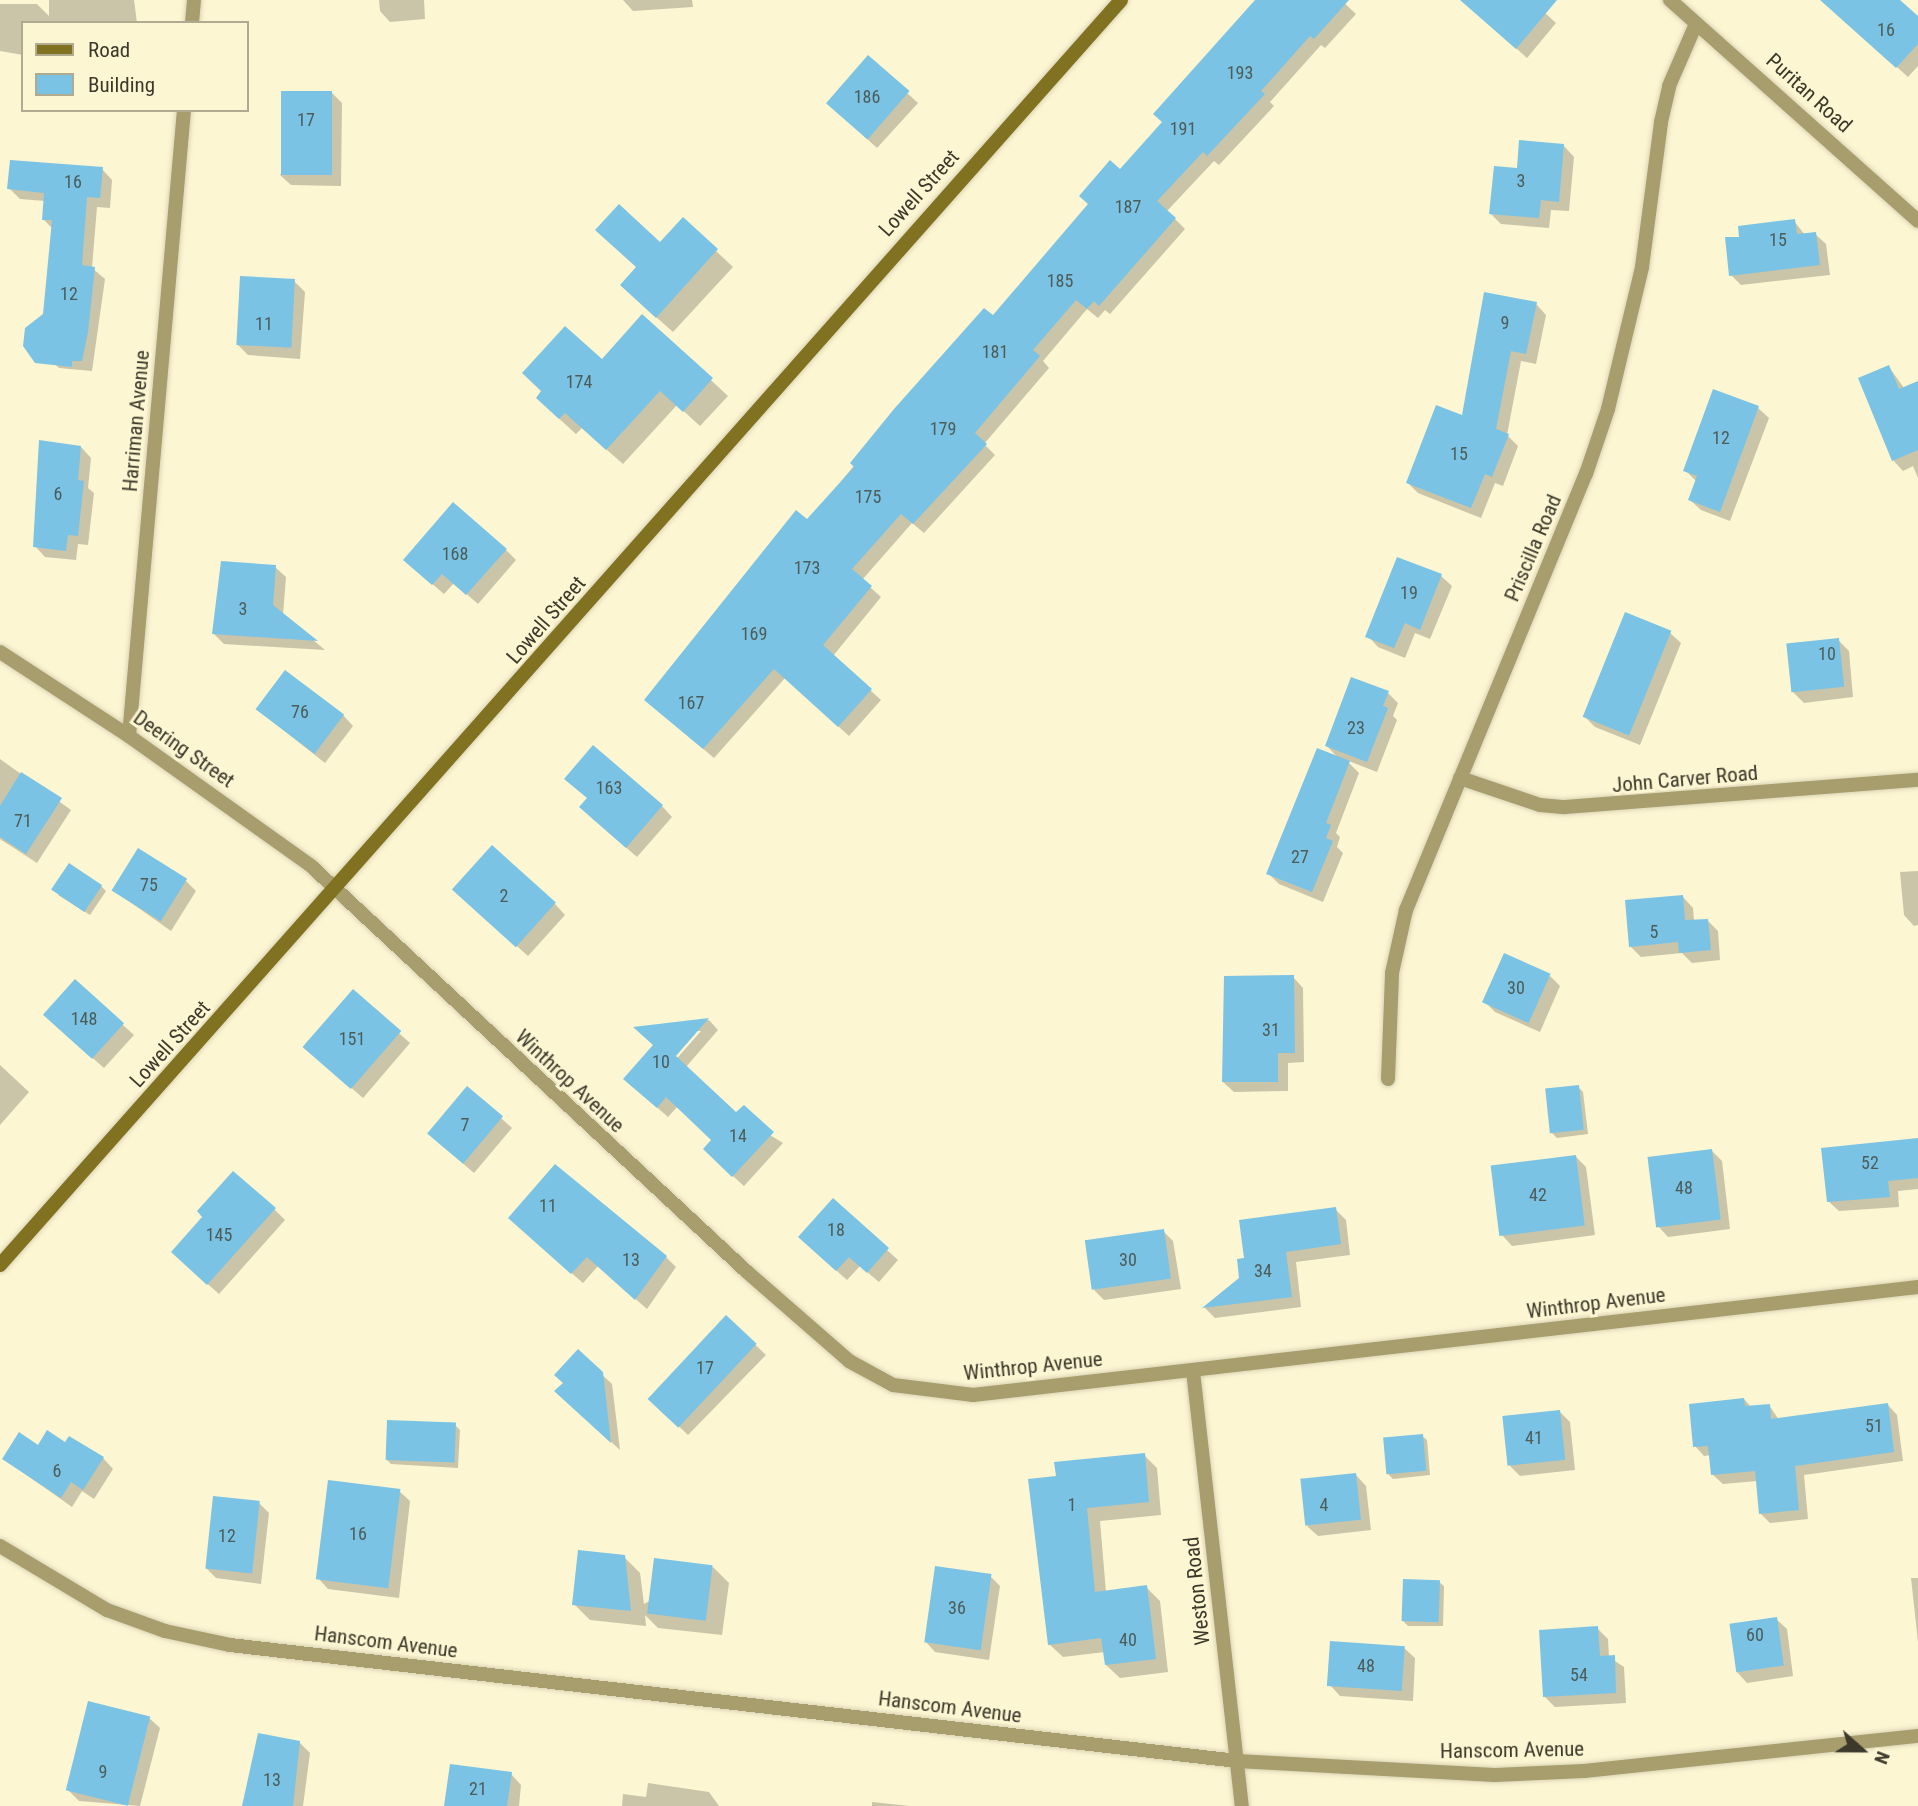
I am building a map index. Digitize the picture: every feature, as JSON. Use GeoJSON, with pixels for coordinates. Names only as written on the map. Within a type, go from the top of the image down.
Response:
{"type":"FeatureCollection","features":[{"type":"Feature","properties":{"kind":"main road","name":"Lowell Street"},"geometry":{"type":"LineString","coordinates":[[0,1265],[336,892],[897,248],[1121,0]]}},
{"type":"Feature","properties":{"kind":"street"},"geometry":{"type":"LineString","coordinates":[[192,21],[194,0]]}},
{"type":"Feature","properties":{"kind":"street","name":"Puritan Road"},"geometry":{"type":"LineString","coordinates":[[1670,0],[1918,221]]}},
{"type":"Feature","properties":{"kind":"street","name":"Priscilla Road"},"geometry":{"type":"LineString","coordinates":[[1388,1079],[1388,1007],[1406,910],[1586,474],[1608,409],[1642,267],[1661,122],[1669,86],[1696,23]]}},
{"type":"Feature","properties":{"kind":"street","name":"Harriman Avenue"},"geometry":{"type":"LineString","coordinates":[[129,736],[184,112]]}},
{"type":"Feature","properties":{"kind":"street","name":"Deering Street"},"geometry":{"type":"LineString","coordinates":[[0,652],[129,736],[290,850],[336,892]]}},
{"type":"Feature","properties":{"kind":"street","name":"John Carver Road"},"geometry":{"type":"LineString","coordinates":[[1460,778],[1540,805],[1565,807],[1918,780]]}},
{"type":"Feature","properties":{"kind":"street","name":"Winthrop Avenue"},"geometry":{"type":"LineString","coordinates":[[336,892],[746,1271],[870,1374],[907,1389],[964,1395],[1918,1287]]}},
{"type":"Feature","properties":{"kind":"street","name":"Weston Road"},"geometry":{"type":"LineString","coordinates":[[1193,1371],[1242,1806]]}},
{"type":"Feature","properties":{"kind":"street","name":"Hanscom Avenue"},"geometry":{"type":"LineString","coordinates":[[0,1546],[107,1609],[165,1631],[230,1645],[1237,1761],[1495,1775],[1584,1771],[1918,1736]]}},
{"type":"Feature","properties":{"kind":"building"},"geometry":{"type":"Polygon","coordinates":[[[1255,0],[1349,0],[1314,39],[1310,36],[1261,91],[1265,94],[1207,156],[1203,152],[1157,201],[1176,218],[1099,306],[1094,301],[1087,309],[1076,300],[1033,350],[1040,356],[975,433],[987,444],[913,524],[901,514],[852,569],[872,586],[823,645],[872,689],[838,727],[774,669],[703,749],[644,700],[796,510],[807,519],[854,467],[850,463],[894,409],[984,308],[993,315],[1088,204],[1079,196],[1110,160],[1120,169],[1162,122],[1153,114],[1255,0]]]}},
{"type":"Feature","properties":{"kind":"building"},"geometry":{"type":"Polygon","coordinates":[[[1460,0],[1557,0],[1516,49],[1460,0]]]}},
{"type":"Feature","properties":{"kind":"building"},"geometry":{"type":"Polygon","coordinates":[[[1820,0],[1900,0],[1918,16],[1918,44],[1896,68],[1820,0]]]}},
{"type":"Feature","properties":{"kind":"building"},"geometry":{"type":"Polygon","coordinates":[[[868,55],[910,91],[868,139],[826,103],[868,55]]]}},
{"type":"Feature","properties":{"kind":"building"},"geometry":{"type":"Polygon","coordinates":[[[281,91],[332,91],[332,175],[281,175],[281,91]]]}},
{"type":"Feature","properties":{"kind":"building"},"geometry":{"type":"Polygon","coordinates":[[[1519,140],[1564,144],[1559,202],[1541,200],[1539,218],[1489,214],[1494,166],[1517,168],[1519,140]]]}},
{"type":"Feature","properties":{"kind":"building"},"geometry":{"type":"Polygon","coordinates":[[[10,160],[103,167],[100,198],[87,197],[82,265],[95,267],[82,361],[72,361],[72,367],[35,363],[23,346],[25,328],[43,314],[52,220],[42,220],[44,193],[7,189],[10,160]]]}},
{"type":"Feature","properties":{"kind":"building"},"geometry":{"type":"Polygon","coordinates":[[[619,204],[660,242],[683,217],[718,249],[656,318],[620,285],[636,267],[595,230],[619,204]]]}},
{"type":"Feature","properties":{"kind":"building"},"geometry":{"type":"Polygon","coordinates":[[[1795,219],[1797,234],[1816,232],[1820,265],[1729,276],[1725,237],[1739,237],[1738,226],[1795,219]]]}},
{"type":"Feature","properties":{"kind":"building"},"geometry":{"type":"Polygon","coordinates":[[[240,276],[295,279],[291,348],[236,345],[240,276]]]}},
{"type":"Feature","properties":{"kind":"building"},"geometry":{"type":"Polygon","coordinates":[[[1484,292],[1537,302],[1526,354],[1511,351],[1496,429],[1509,434],[1492,477],[1485,474],[1471,508],[1406,483],[1436,405],[1462,415],[1484,292]]]}},
{"type":"Feature","properties":{"kind":"building"},"geometry":{"type":"Polygon","coordinates":[[[642,314],[713,378],[683,412],[660,391],[606,450],[565,413],[559,419],[536,398],[541,391],[522,373],[565,326],[602,359],[642,314]]]}},
{"type":"Feature","properties":{"kind":"building"},"geometry":{"type":"Polygon","coordinates":[[[1889,365],[1899,389],[1918,381],[1918,450],[1892,461],[1858,378],[1889,365]]]}},
{"type":"Feature","properties":{"kind":"building"},"geometry":{"type":"Polygon","coordinates":[[[1713,389],[1759,406],[1720,512],[1688,500],[1697,476],[1683,471],[1713,389]]]}},
{"type":"Feature","properties":{"kind":"building"},"geometry":{"type":"Polygon","coordinates":[[[39,440],[81,446],[78,480],[84,481],[78,536],[68,535],[66,551],[33,547],[39,440]]]}},
{"type":"Feature","properties":{"kind":"building"},"geometry":{"type":"Polygon","coordinates":[[[453,502],[507,549],[466,595],[442,574],[432,585],[403,560],[453,502]]]}},
{"type":"Feature","properties":{"kind":"building"},"geometry":{"type":"Polygon","coordinates":[[[1397,557],[1442,574],[1420,630],[1405,623],[1394,648],[1365,637],[1397,557]]]}},
{"type":"Feature","properties":{"kind":"building"},"geometry":{"type":"Polygon","coordinates":[[[221,561],[276,565],[273,605],[318,641],[212,634],[221,561]]]}},
{"type":"Feature","properties":{"kind":"building"},"geometry":{"type":"Polygon","coordinates":[[[1625,612],[1671,631],[1629,736],[1583,717],[1625,612]]]}},
{"type":"Feature","properties":{"kind":"building"},"geometry":{"type":"Polygon","coordinates":[[[1839,638],[1844,687],[1791,692],[1786,644],[1839,638]]]}},
{"type":"Feature","properties":{"kind":"building"},"geometry":{"type":"Polygon","coordinates":[[[285,670],[344,715],[315,754],[256,709],[285,670]]]}},
{"type":"Feature","properties":{"kind":"building"},"geometry":{"type":"Polygon","coordinates":[[[1351,677],[1389,691],[1383,706],[1388,708],[1367,762],[1325,746],[1351,677]]]}},
{"type":"Feature","properties":{"kind":"building"},"geometry":{"type":"Polygon","coordinates":[[[593,745],[663,805],[626,848],[579,807],[587,798],[564,779],[593,745]]]}},
{"type":"Feature","properties":{"kind":"building"},"geometry":{"type":"Polygon","coordinates":[[[1317,748],[1350,761],[1326,823],[1331,825],[1326,838],[1333,841],[1312,892],[1266,874],[1317,748]]]}},
{"type":"Feature","properties":{"kind":"building"},"geometry":{"type":"Polygon","coordinates":[[[21,772],[62,798],[26,854],[0,837],[0,806],[21,772]]]}},
{"type":"Feature","properties":{"kind":"building"},"geometry":{"type":"Polygon","coordinates":[[[492,845],[556,903],[516,947],[452,890],[492,845]]]}},
{"type":"Feature","properties":{"kind":"building"},"geometry":{"type":"Polygon","coordinates":[[[138,848],[187,879],[161,921],[112,890],[138,848]]]}},
{"type":"Feature","properties":{"kind":"building"},"geometry":{"type":"Polygon","coordinates":[[[69,863],[102,885],[84,912],[51,890],[69,863]]]}},
{"type":"Feature","properties":{"kind":"building"},"geometry":{"type":"Polygon","coordinates":[[[1683,895],[1685,920],[1708,919],[1711,950],[1679,953],[1678,942],[1629,947],[1625,900],[1683,895]]]}},
{"type":"Feature","properties":{"kind":"building"},"geometry":{"type":"Polygon","coordinates":[[[1504,953],[1551,974],[1529,1023],[1482,1002],[1504,953]]]}},
{"type":"Feature","properties":{"kind":"building"},"geometry":{"type":"Polygon","coordinates":[[[1294,975],[1295,1053],[1278,1053],[1278,1082],[1222,1082],[1224,976],[1294,975]]]}},
{"type":"Feature","properties":{"kind":"building"},"geometry":{"type":"Polygon","coordinates":[[[75,979],[124,1023],[92,1059],[43,1015],[75,979]]]}},
{"type":"Feature","properties":{"kind":"building"},"geometry":{"type":"Polygon","coordinates":[[[353,989],[401,1031],[351,1089],[302,1047],[353,989]]]}},
{"type":"Feature","properties":{"kind":"building"},"geometry":{"type":"Polygon","coordinates":[[[709,1018],[676,1056],[736,1112],[744,1105],[774,1132],[732,1177],[703,1149],[711,1140],[666,1097],[657,1108],[623,1079],[653,1045],[633,1027],[709,1018]]]}},
{"type":"Feature","properties":{"kind":"building"},"geometry":{"type":"Polygon","coordinates":[[[1579,1085],[1584,1130],[1550,1133],[1545,1089],[1579,1085]]]}},
{"type":"Feature","properties":{"kind":"building"},"geometry":{"type":"Polygon","coordinates":[[[467,1086],[503,1116],[463,1164],[427,1133],[467,1086]]]}},
{"type":"Feature","properties":{"kind":"building"},"geometry":{"type":"Polygon","coordinates":[[[1918,1138],[1918,1178],[1888,1181],[1890,1197],[1827,1202],[1821,1148],[1918,1138]]]}},
{"type":"Feature","properties":{"kind":"building"},"geometry":{"type":"Polygon","coordinates":[[[1712,1149],[1721,1219],[1656,1227],[1647,1157],[1712,1149]]]}},
{"type":"Feature","properties":{"kind":"building"},"geometry":{"type":"Polygon","coordinates":[[[1576,1155],[1585,1225],[1499,1236],[1491,1165],[1576,1155]]]}},
{"type":"Feature","properties":{"kind":"building"},"geometry":{"type":"Polygon","coordinates":[[[555,1164],[667,1256],[635,1300],[587,1257],[571,1274],[508,1218],[555,1164]]]}},
{"type":"Feature","properties":{"kind":"building"},"geometry":{"type":"Polygon","coordinates":[[[233,1171],[276,1208],[207,1285],[171,1252],[202,1217],[197,1211],[233,1171]]]}},
{"type":"Feature","properties":{"kind":"building"},"geometry":{"type":"Polygon","coordinates":[[[833,1198],[889,1248],[867,1273],[849,1257],[836,1271],[798,1237],[833,1198]]]}},
{"type":"Feature","properties":{"kind":"building"},"geometry":{"type":"Polygon","coordinates":[[[1336,1207],[1341,1244],[1286,1252],[1292,1297],[1202,1308],[1239,1278],[1237,1259],[1244,1258],[1239,1220],[1336,1207]]]}},
{"type":"Feature","properties":{"kind":"building"},"geometry":{"type":"Polygon","coordinates":[[[1164,1229],[1171,1279],[1092,1290],[1085,1240],[1164,1229]]]}},
{"type":"Feature","properties":{"kind":"building"},"geometry":{"type":"Polygon","coordinates":[[[726,1315],[757,1344],[678,1428],[648,1399],[726,1315]]]}},
{"type":"Feature","properties":{"kind":"building"},"geometry":{"type":"Polygon","coordinates":[[[578,1349],[603,1372],[611,1443],[554,1391],[563,1383],[554,1375],[578,1349]]]}},
{"type":"Feature","properties":{"kind":"building"},"geometry":{"type":"Polygon","coordinates":[[[1744,1398],[1745,1406],[1770,1404],[1771,1419],[1888,1403],[1894,1452],[1795,1466],[1799,1510],[1759,1514],[1755,1471],[1711,1475],[1708,1446],[1693,1447],[1689,1404],[1744,1398]]]}},
{"type":"Feature","properties":{"kind":"building"},"geometry":{"type":"Polygon","coordinates":[[[1560,1410],[1565,1460],[1508,1466],[1502,1416],[1560,1410]]]}},
{"type":"Feature","properties":{"kind":"building"},"geometry":{"type":"Polygon","coordinates":[[[387,1420],[456,1422],[455,1462],[386,1460],[387,1420]]]}},
{"type":"Feature","properties":{"kind":"building"},"geometry":{"type":"Polygon","coordinates":[[[47,1430],[65,1442],[69,1436],[104,1457],[83,1490],[71,1482],[61,1498],[2,1459],[19,1432],[38,1445],[47,1430]]]}},
{"type":"Feature","properties":{"kind":"building"},"geometry":{"type":"Polygon","coordinates":[[[1423,1434],[1426,1471],[1386,1474],[1383,1437],[1423,1434]]]}},
{"type":"Feature","properties":{"kind":"building"},"geometry":{"type":"Polygon","coordinates":[[[1145,1453],[1149,1502],[1087,1508],[1095,1592],[1147,1585],[1156,1659],[1105,1665],[1101,1638],[1048,1645],[1028,1479],[1056,1476],[1054,1462],[1145,1453]]]}},
{"type":"Feature","properties":{"kind":"building"},"geometry":{"type":"Polygon","coordinates":[[[1356,1473],[1361,1520],[1305,1526],[1300,1479],[1356,1473]]]}},
{"type":"Feature","properties":{"kind":"building"},"geometry":{"type":"Polygon","coordinates":[[[328,1480],[400,1489],[388,1588],[316,1579],[328,1480]]]}},
{"type":"Feature","properties":{"kind":"building"},"geometry":{"type":"Polygon","coordinates":[[[213,1496],[260,1501],[252,1574],[205,1569],[213,1496]]]}},
{"type":"Feature","properties":{"kind":"building"},"geometry":{"type":"Polygon","coordinates":[[[578,1550],[625,1555],[631,1611],[572,1605],[578,1550]]]}},
{"type":"Feature","properties":{"kind":"building"},"geometry":{"type":"Polygon","coordinates":[[[654,1558],[713,1565],[706,1621],[647,1614],[654,1558]]]}},
{"type":"Feature","properties":{"kind":"building"},"geometry":{"type":"Polygon","coordinates":[[[935,1566],[991,1574],[981,1650],[924,1642],[935,1566]]]}},
{"type":"Feature","properties":{"kind":"building"},"geometry":{"type":"Polygon","coordinates":[[[1403,1579],[1440,1580],[1439,1622],[1402,1621],[1403,1579]]]}},
{"type":"Feature","properties":{"kind":"building"},"geometry":{"type":"Polygon","coordinates":[[[1777,1617],[1784,1666],[1736,1672],[1729,1624],[1777,1617]]]}},
{"type":"Feature","properties":{"kind":"building"},"geometry":{"type":"Polygon","coordinates":[[[1598,1626],[1600,1656],[1615,1655],[1616,1693],[1543,1697],[1539,1630],[1598,1626]]]}},
{"type":"Feature","properties":{"kind":"building"},"geometry":{"type":"Polygon","coordinates":[[[1330,1641],[1405,1646],[1402,1691],[1327,1686],[1330,1641]]]}},
{"type":"Feature","properties":{"kind":"building"},"geometry":{"type":"Polygon","coordinates":[[[88,1701],[150,1716],[128,1806],[66,1790],[88,1701]]]}},
{"type":"Feature","properties":{"kind":"building"},"geometry":{"type":"Polygon","coordinates":[[[258,1733],[300,1741],[293,1806],[242,1806],[258,1733]]]}},
{"type":"Feature","properties":{"kind":"building"},"geometry":{"type":"Polygon","coordinates":[[[450,1764],[512,1772],[507,1806],[444,1806],[450,1764]]]}}]}
